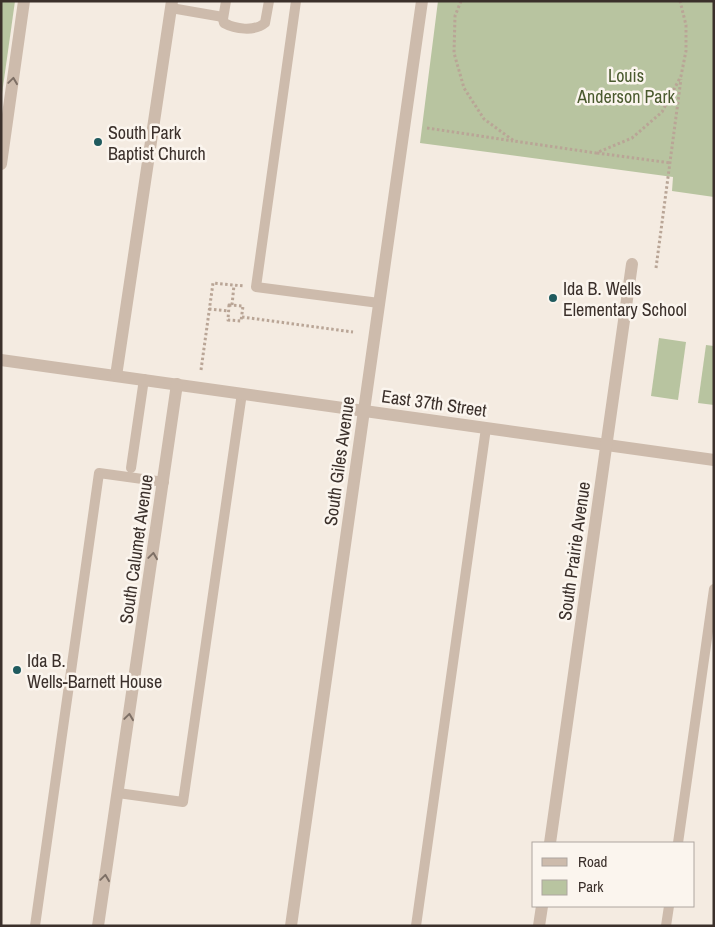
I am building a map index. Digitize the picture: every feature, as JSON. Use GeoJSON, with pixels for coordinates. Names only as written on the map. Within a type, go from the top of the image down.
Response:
{"type":"FeatureCollection","features":[{"type":"Feature","properties":{"kind":"street"},"geometry":{"type":"LineString","coordinates":[[1,164],[24,1]]}},
{"type":"Feature","properties":{"kind":"street","name":"South Giles Avenue"},"geometry":{"type":"LineString","coordinates":[[291,926],[422,1]]}},
{"type":"Feature","properties":{"kind":"street"},"geometry":{"type":"LineString","coordinates":[[116,376],[171,4]]}},
{"type":"Feature","properties":{"kind":"street","name":"South Prairie Avenue"},"geometry":{"type":"LineString","coordinates":[[550,842],[632,264]]}},
{"type":"Feature","properties":{"kind":"street","name":"East 37th Street"},"geometry":{"type":"LineString","coordinates":[[1,360],[714,460]]}},
{"type":"Feature","properties":{"kind":"street","name":"South Calumet Avenue"},"geometry":{"type":"LineString","coordinates":[[98,926],[177,384]]}},
{"type":"Feature","properties":{"kind":"street"},"geometry":{"type":"LineString","coordinates":[[539,926],[542,907]]}},
{"type":"Feature","properties":{"kind":"lane"},"geometry":{"type":"LineString","coordinates":[[226,1],[223,17],[224,23],[251,29],[259,28],[265,23],[269,1]]}},
{"type":"Feature","properties":{"kind":"lane"},"geometry":{"type":"LineString","coordinates":[[296,1],[256,287],[380,303]]}},
{"type":"Feature","properties":{"kind":"lane"},"geometry":{"type":"LineString","coordinates":[[171,4],[223,17]]}},
{"type":"Feature","properties":{"kind":"lane"},"geometry":{"type":"LineString","coordinates":[[130,468],[144,380]]}},
{"type":"Feature","properties":{"kind":"lane"},"geometry":{"type":"LineString","coordinates":[[118,793],[182,802],[242,393]]}},
{"type":"Feature","properties":{"kind":"lane"},"geometry":{"type":"LineString","coordinates":[[416,926],[486,428]]}},
{"type":"Feature","properties":{"kind":"lane"},"geometry":{"type":"LineString","coordinates":[[35,926],[99,473],[164,482]]}},
{"type":"Feature","properties":{"kind":"lane"},"geometry":{"type":"LineString","coordinates":[[678,842],[714,589]]}},
{"type":"Feature","properties":{"kind":"lane"},"geometry":{"type":"LineString","coordinates":[[666,926],[669,907]]}},
{"type":"Feature","properties":{"kind":"path"},"geometry":{"type":"LineString","coordinates":[[461,1],[455,16],[454,52],[464,88],[484,119],[514,142]]}},
{"type":"Feature","properties":{"kind":"path"},"geometry":{"type":"LineString","coordinates":[[656,268],[681,76],[686,51],[686,25],[680,1]]}},
{"type":"Feature","properties":{"kind":"path"},"geometry":{"type":"LineString","coordinates":[[596,153],[632,138],[662,112],[681,76]]}},
{"type":"Feature","properties":{"kind":"path"},"geometry":{"type":"LineString","coordinates":[[427,128],[670,163]]}},
{"type":"Feature","properties":{"kind":"path"},"geometry":{"type":"LineString","coordinates":[[201,370],[212,283],[256,287]]}},
{"type":"Feature","properties":{"kind":"path"},"geometry":{"type":"LineString","coordinates":[[232,305],[243,306],[241,321],[228,320],[229,305],[232,305],[234,285]]}},
{"type":"Feature","properties":{"kind":"path"},"geometry":{"type":"LineString","coordinates":[[209,309],[229,311]]}},
{"type":"Feature","properties":{"kind":"path"},"geometry":{"type":"LineString","coordinates":[[242,317],[353,332]]}},
{"type":"Feature","properties":{"kind":"green space"},"geometry":{"type":"Polygon","coordinates":[[[1,1],[15,1],[1,101],[1,1]]]}},
{"type":"Feature","properties":{"kind":"green space","name":"Louis Anderson Park"},"geometry":{"type":"Polygon","coordinates":[[[438,1],[714,1],[714,197],[672,191],[673,177],[420,143],[438,1]]]}},
{"type":"Feature","properties":{"kind":"green space"},"geometry":{"type":"Polygon","coordinates":[[[659,338],[686,342],[678,400],[651,396],[659,338]]]}},
{"type":"Feature","properties":{"kind":"green space"},"geometry":{"type":"Polygon","coordinates":[[[706,345],[714,346],[714,405],[698,403],[706,345]]]}},
{"type":"Feature","properties":{"kind":"place","name":"South Park Baptist Church"},"geometry":{"type":"Point","coordinates":[98,142]}},
{"type":"Feature","properties":{"kind":"place","name":"Ida B. Wells Elementary School"},"geometry":{"type":"Point","coordinates":[553,298]}},
{"type":"Feature","properties":{"kind":"place","name":"Ida B. Wells-Barnett House"},"geometry":{"type":"Point","coordinates":[17,670]}}]}
